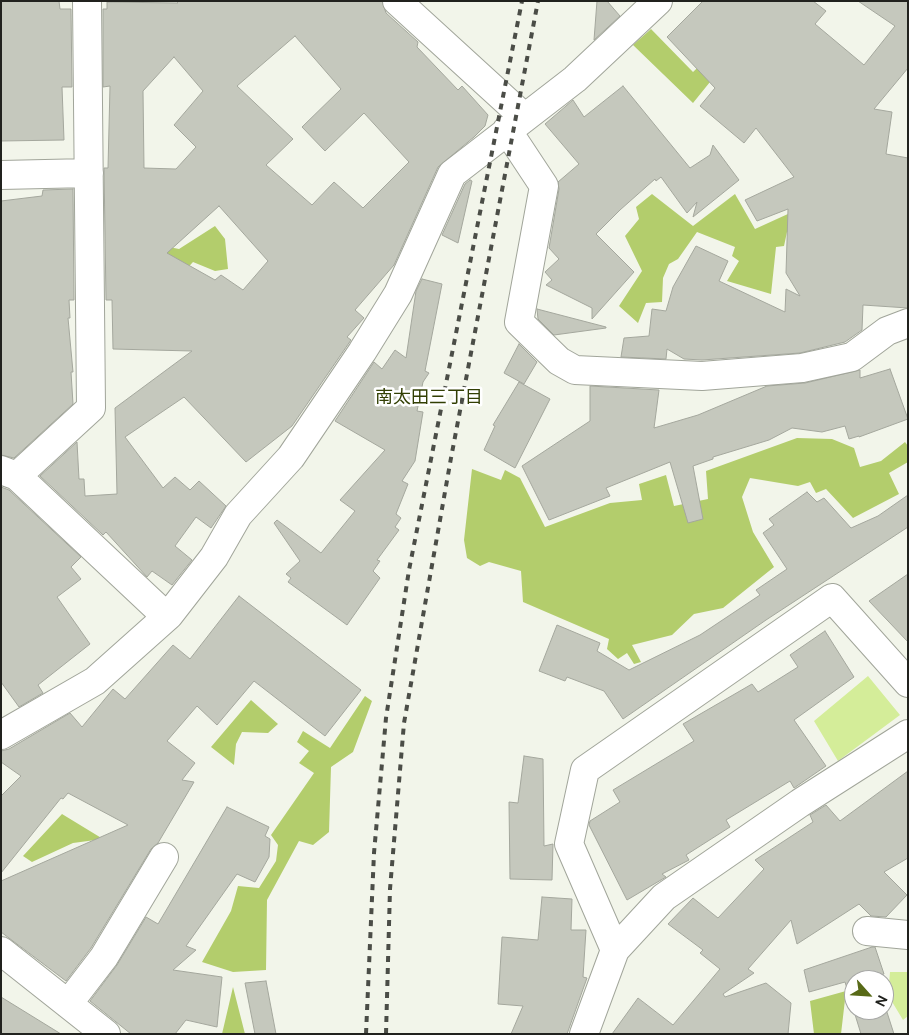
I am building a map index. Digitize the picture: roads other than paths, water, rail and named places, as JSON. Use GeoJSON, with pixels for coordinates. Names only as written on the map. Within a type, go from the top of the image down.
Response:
{"type":"FeatureCollection","features":[{"type":"Feature","properties":{"kind":"street"},"geometry":{"type":"LineString","coordinates":[[86,1],[91,408],[9,473],[167,617]]}},
{"type":"Feature","properties":{"kind":"street"},"geometry":{"type":"LineString","coordinates":[[397,1],[515,124],[544,186],[519,322],[559,362],[575,370],[702,376],[802,368],[852,357],[887,331],[908,323]]}},
{"type":"Feature","properties":{"kind":"street"},"geometry":{"type":"LineString","coordinates":[[1,735],[95,681],[167,617],[214,557],[238,516],[269,478],[291,457],[362,352],[398,294],[452,174],[574,79],[658,1]]}},
{"type":"Feature","properties":{"kind":"street"},"geometry":{"type":"LineString","coordinates":[[1,175],[89,173]]}},
{"type":"Feature","properties":{"kind":"street"},"geometry":{"type":"LineString","coordinates":[[615,950],[569,844],[585,770],[832,598],[908,683]]}},
{"type":"Feature","properties":{"kind":"street"},"geometry":{"type":"LineString","coordinates":[[584,1034],[615,950],[664,897],[800,803],[908,734]]}},
{"type":"Feature","properties":{"kind":"street"},"geometry":{"type":"LineString","coordinates":[[68,1004],[104,957],[164,858]]}},
{"type":"Feature","properties":{"kind":"street"},"geometry":{"type":"LineString","coordinates":[[867,931],[908,935]]}},
{"type":"Feature","properties":{"kind":"street"},"geometry":{"type":"LineString","coordinates":[[1,951],[106,1034]]}},
{"type":"Feature","properties":{"kind":"railway"},"geometry":{"type":"LineString","coordinates":[[366,1034],[374,853],[386,718],[409,570],[522,1]]}},
{"type":"Feature","properties":{"kind":"railway"},"geometry":{"type":"LineString","coordinates":[[386,1034],[390,889],[404,723],[451,458],[538,1]]}},
{"type":"Feature","properties":{"kind":"district","name":"南太田三丁目"},"geometry":{"type":"Point","coordinates":[429,398]}}]}
